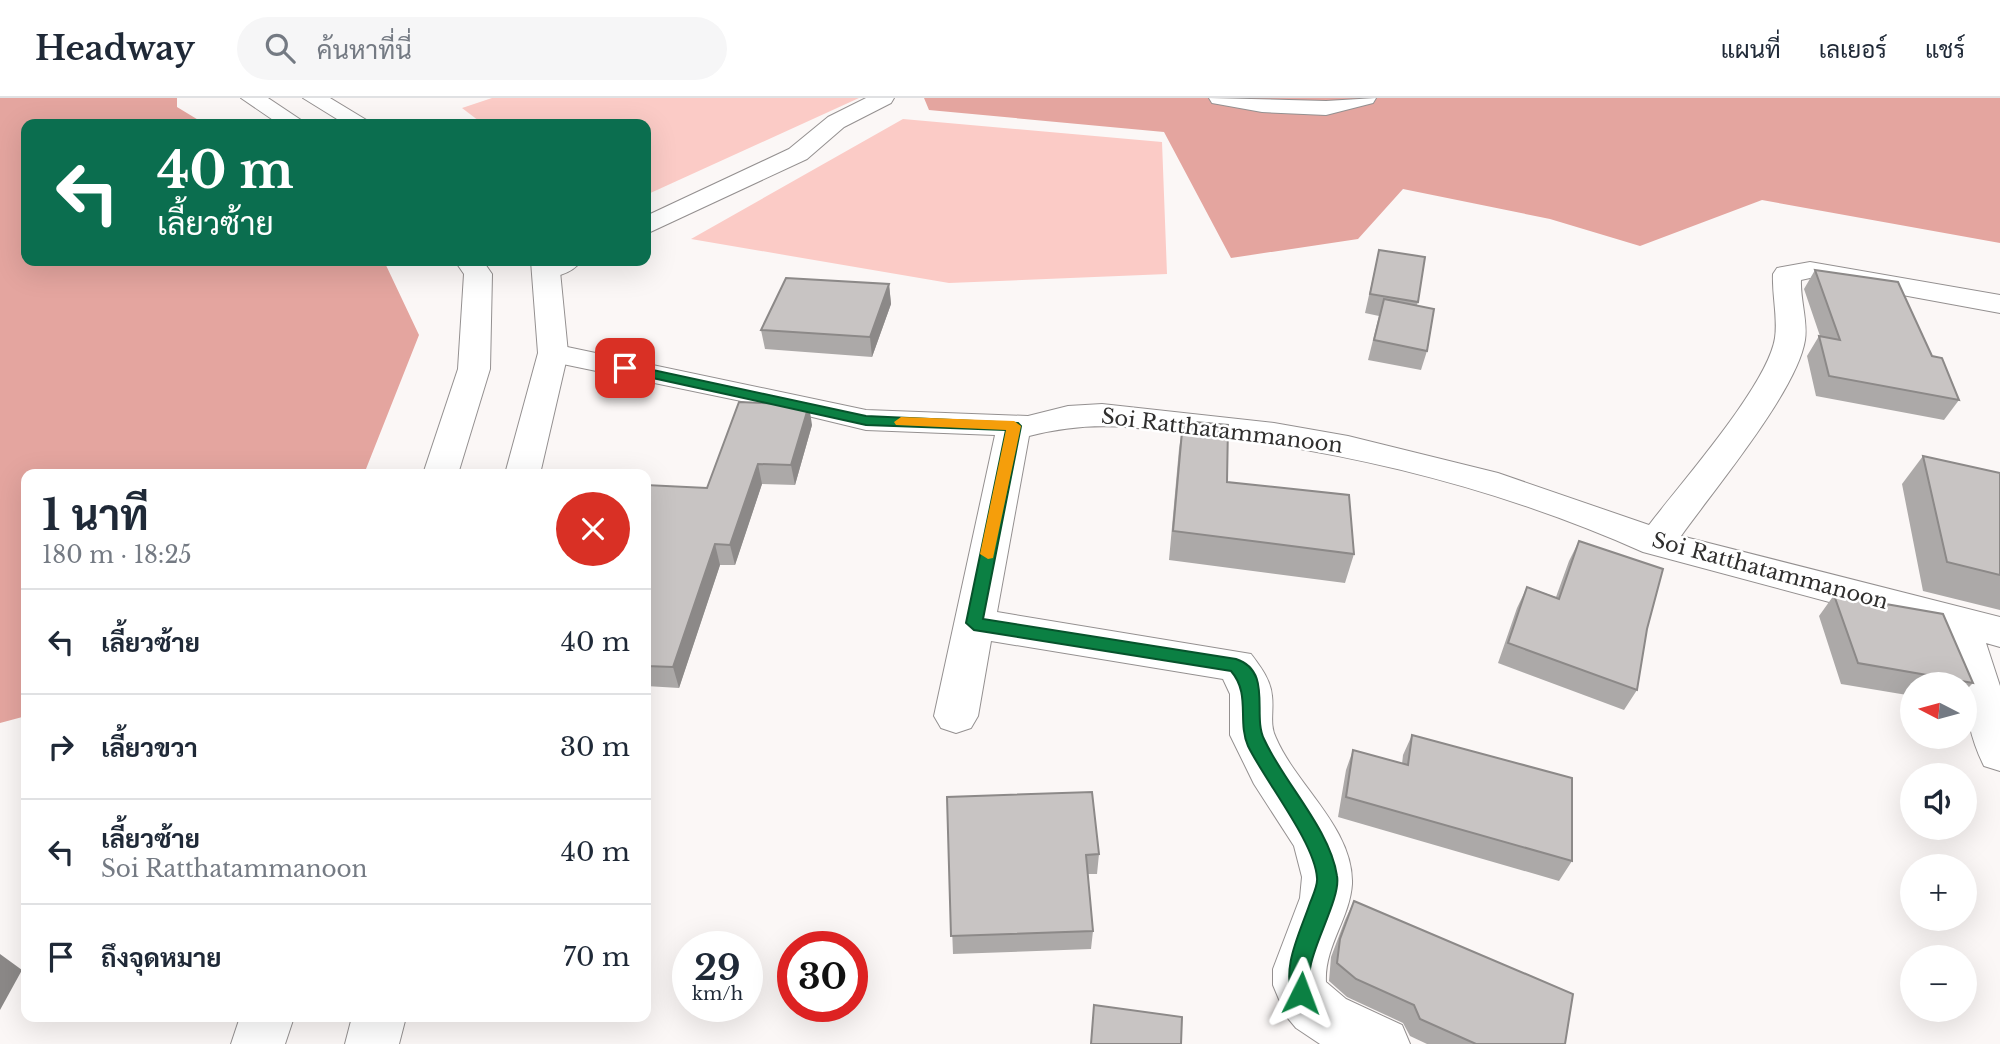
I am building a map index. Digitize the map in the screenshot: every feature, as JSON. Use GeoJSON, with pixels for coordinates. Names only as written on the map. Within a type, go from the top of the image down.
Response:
{"type":"FeatureCollection","features":[{"type":"Feature","properties":{"kind":"street"},"geometry":{"type":"LineString","coordinates":[[252,98],[287,119]]}},
{"type":"Feature","properties":{"kind":"street"},"geometry":{"type":"LineString","coordinates":[[314,98],[352,119]]}},
{"type":"Feature","properties":{"kind":"street"},"geometry":{"type":"LineString","coordinates":[[651,224],[798,154],[836,121],[883,98]]}},
{"type":"Feature","properties":{"kind":"street"},"geometry":{"type":"LineString","coordinates":[[1220,98],[1262,106],[1326,108],[1365,98]]}},
{"type":"Feature","properties":{"kind":"street"},"geometry":{"type":"LineString","coordinates":[[442,469],[474,369],[478,274],[472,266]]}},
{"type":"Feature","properties":{"kind":"street"},"geometry":{"type":"LineString","coordinates":[[523,469],[553,353],[552,266]]}},
{"type":"Feature","properties":{"kind":"street"},"geometry":{"type":"LineString","coordinates":[[1656,543],[1761,400],[1780,368],[1790,338],[1787,274],[1810,271],[2000,304]]}},
{"type":"Feature","properties":{"kind":"street","name":"Soi Ratthatammanoon"},"geometry":{"type":"LineString","coordinates":[[553,353],[775,398],[866,421],[1028,426],[1068,416],[1102,414],[1274,433],[1348,447],[1485,481],[1615,525],[1656,543],[2000,632]]}},
{"type":"Feature","properties":{"kind":"street"},"geometry":{"type":"LineString","coordinates":[[956,716],[1014,426]]}},
{"type":"Feature","properties":{"kind":"street"},"geometry":{"type":"LineString","coordinates":[[1958,621],[2000,753]]}},
{"type":"Feature","properties":{"kind":"street"},"geometry":{"type":"LineString","coordinates":[[974,623],[1236,666],[1249,680],[1253,701],[1251,733],[1265,761],[1322,853],[1328,880],[1299,969],[1301,993],[1317,1014],[1383,1044]]}},
{"type":"Feature","properties":{"kind":"street"},"geometry":{"type":"LineString","coordinates":[[258,1044],[265,1022]]}},
{"type":"Feature","properties":{"kind":"street"},"geometry":{"type":"LineString","coordinates":[[372,1044],[378,1022]]}},
{"type":"Feature","properties":{"kind":"shaded area"},"geometry":{"type":"Polygon","coordinates":[[[0,98],[177,98],[177,107],[197,119],[21,119],[21,266],[386,266],[419,335],[366,469],[21,469],[21,717],[0,723],[0,98]]]}},
{"type":"Feature","properties":{"kind":"shaded area"},"geometry":{"type":"Polygon","coordinates":[[[492,98],[859,98],[651,193],[651,119],[476,119],[462,108],[492,98]]]}},
{"type":"Feature","properties":{"kind":"shaded area"},"geometry":{"type":"Polygon","coordinates":[[[924,98],[2000,98],[2000,243],[1762,200],[1640,246],[1550,219],[1403,189],[1358,239],[1231,258],[1164,132],[929,110],[924,98]]]}},
{"type":"Feature","properties":{"kind":"shaded area"},"geometry":{"type":"Polygon","coordinates":[[[903,119],[1162,142],[1167,274],[949,283],[691,239],[903,119]]]}},
{"type":"Feature","properties":{"kind":"building"},"geometry":{"type":"Polygon","coordinates":[[[1379,250],[1425,257],[1418,302],[1370,294],[1379,250]]]}},
{"type":"Feature","properties":{"kind":"building"},"geometry":{"type":"Polygon","coordinates":[[[1815,270],[1898,282],[1932,356],[1942,358],[1959,400],[1829,376],[1819,336],[1840,340],[1815,270]]]}},
{"type":"Feature","properties":{"kind":"building"},"geometry":{"type":"Polygon","coordinates":[[[786,278],[889,284],[870,337],[761,330],[786,278]]]}},
{"type":"Feature","properties":{"kind":"building"},"geometry":{"type":"Polygon","coordinates":[[[1384,299],[1434,309],[1427,351],[1374,340],[1384,299]]]}},
{"type":"Feature","properties":{"kind":"building"},"geometry":{"type":"Polygon","coordinates":[[[739,402],[809,405],[791,465],[758,464],[730,545],[715,544],[673,667],[651,666],[651,485],[707,488],[739,402]]]}},
{"type":"Feature","properties":{"kind":"building"},"geometry":{"type":"Polygon","coordinates":[[[1183,421],[1228,425],[1227,482],[1349,495],[1354,554],[1173,531],[1183,421]]]}},
{"type":"Feature","properties":{"kind":"building"},"geometry":{"type":"Polygon","coordinates":[[[1923,456],[2000,473],[2000,575],[1947,562],[1923,456]]]}},
{"type":"Feature","properties":{"kind":"building"},"geometry":{"type":"Polygon","coordinates":[[[1579,541],[1663,569],[1647,629],[1637,690],[1508,643],[1527,587],[1559,599],[1579,541]]]}},
{"type":"Feature","properties":{"kind":"building"},"geometry":{"type":"Polygon","coordinates":[[[1834,595],[1943,614],[1968,672],[1910,672],[1858,663],[1834,595]]]}},
{"type":"Feature","properties":{"kind":"building"},"geometry":{"type":"Polygon","coordinates":[[[1412,735],[1572,778],[1572,861],[1346,797],[1353,750],[1408,765],[1412,735]]]}},
{"type":"Feature","properties":{"kind":"building"},"geometry":{"type":"Polygon","coordinates":[[[1092,792],[1099,854],[1086,855],[1093,931],[951,936],[947,797],[1092,792]]]}},
{"type":"Feature","properties":{"kind":"building"},"geometry":{"type":"Polygon","coordinates":[[[1354,901],[1573,994],[1565,1044],[1476,1044],[1420,1019],[1414,1005],[1356,979],[1337,963],[1340,939],[1354,901]]]}},
{"type":"Feature","properties":{"kind":"building"},"geometry":{"type":"Polygon","coordinates":[[[1094,1005],[1182,1017],[1181,1044],[1091,1044],[1094,1005]]]}},
{"type":"Feature","properties":{"kind":"slow traffic"},"geometry":{"type":"LineString","coordinates":[[901,422],[1014,426],[988,554]]}},
{"type":"Feature","properties":{"kind":"route"},"geometry":{"type":"LineString","coordinates":[[625,368],[775,398],[866,421],[1014,426],[974,623],[1236,666],[1249,680],[1253,701],[1251,733],[1265,761],[1322,853],[1328,880],[1299,969],[1301,993]]}}]}
